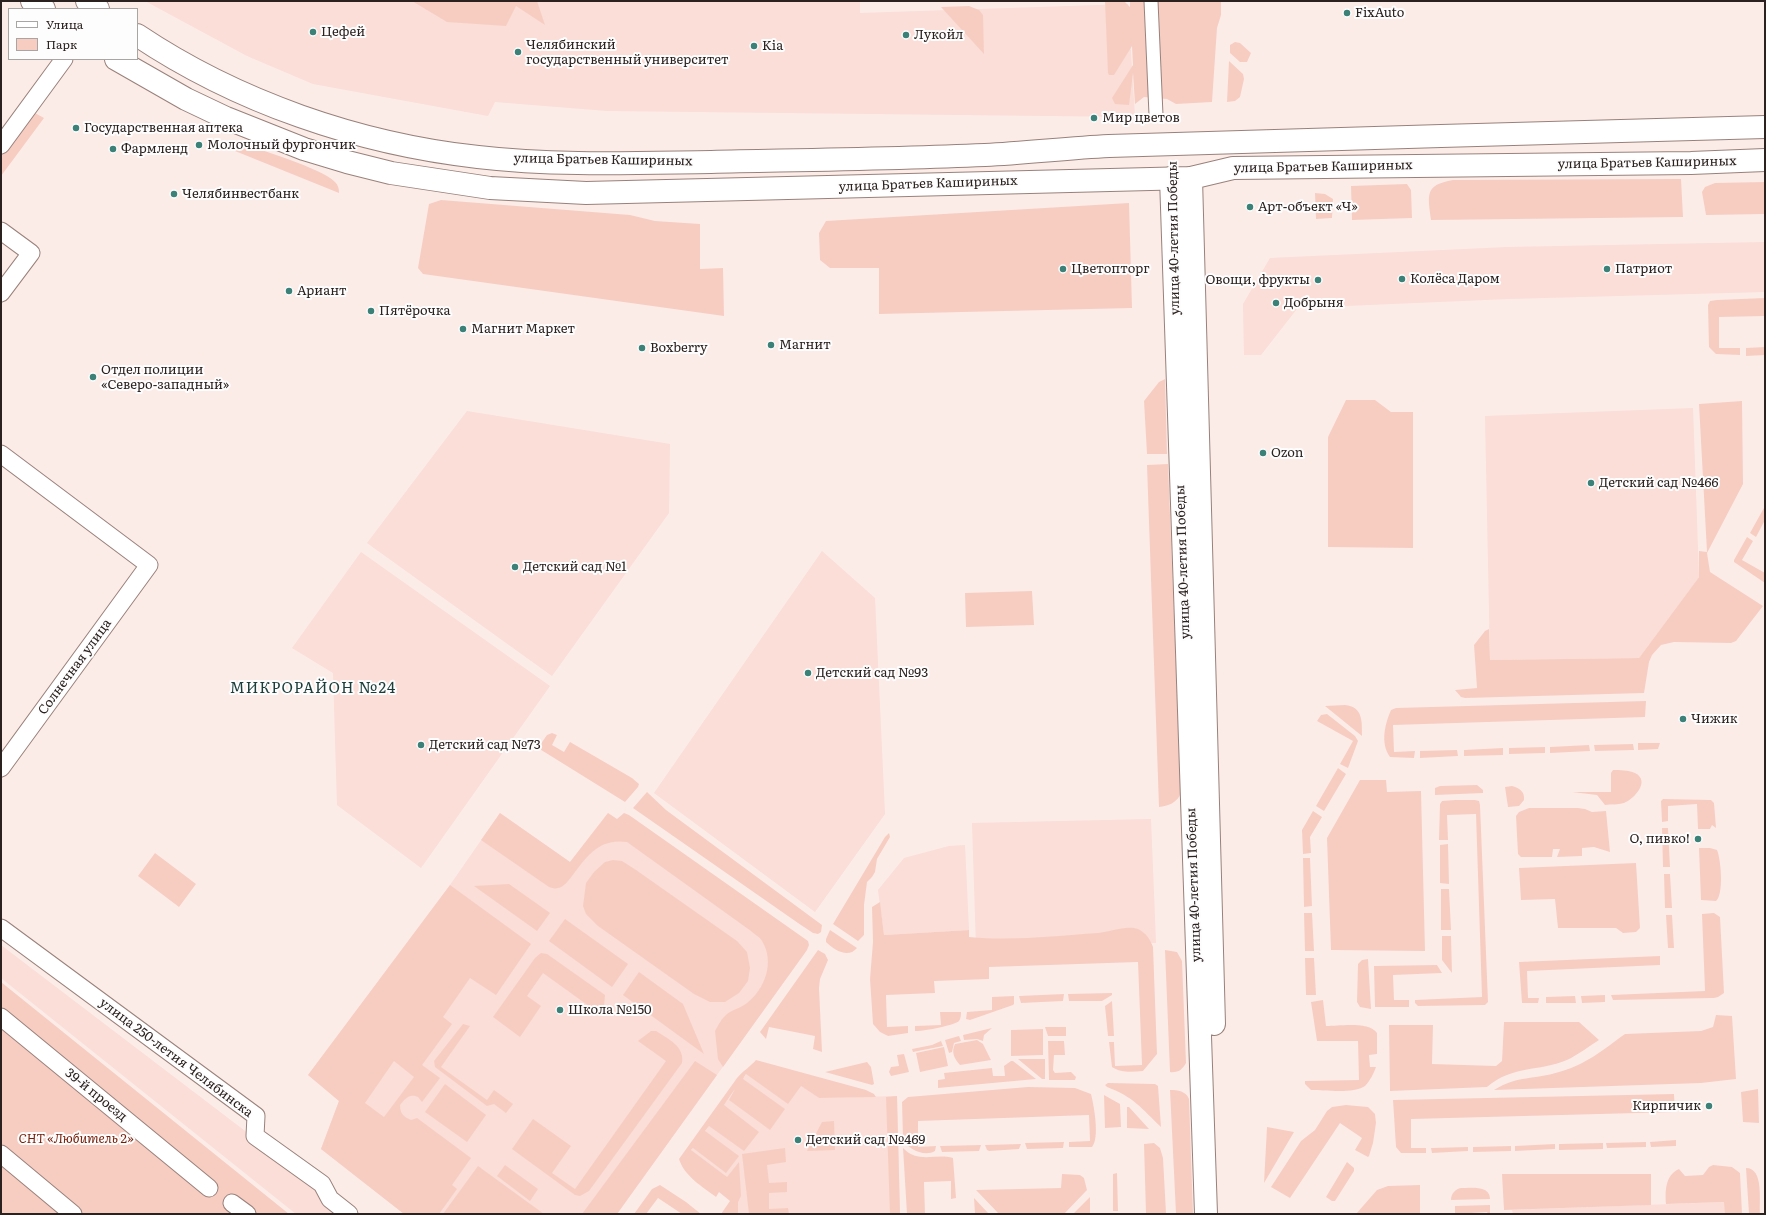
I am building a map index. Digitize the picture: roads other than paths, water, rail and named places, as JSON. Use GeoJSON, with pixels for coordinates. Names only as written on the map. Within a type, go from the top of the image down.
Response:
{"type":"FeatureCollection","features":[{"type":"Feature","properties":{"kind":"main road"},"geometry":{"type":"LineString","coordinates":[[32,1],[42,8]]}},
{"type":"Feature","properties":{"kind":"main road"},"geometry":{"type":"LineString","coordinates":[[87,1],[97,8]]}},
{"type":"Feature","properties":{"kind":"main road","name":"улица Братьев Кашириных"},"geometry":{"type":"LineString","coordinates":[[138,36],[154,47],[202,73],[266,103],[373,138],[408,146],[483,158],[546,162],[636,163],[812,160],[988,154],[1105,147],[1765,126]]}},
{"type":"Feature","properties":{"kind":"main road","name":"улица Братьев Кашириных"},"geometry":{"type":"LineString","coordinates":[[118,60],[186,99],[226,118],[304,149],[347,162],[392,173],[490,188],[586,193],[1181,178],[1232,168],[1691,163],[1765,160]]}},
{"type":"Feature","properties":{"kind":"main road","name":"улица 40-летия Победы"},"geometry":{"type":"LineString","coordinates":[[1180,145],[1189,154],[1181,178],[1209,1088],[1206,1214]]}},
{"type":"Feature","properties":{"kind":"main road","name":"улица 40-летия Победы"},"geometry":{"type":"LineString","coordinates":[[1209,1088],[1221,1214]]}},
{"type":"Feature","properties":{"kind":"street"},"geometry":{"type":"LineString","coordinates":[[1151,1],[1156,115]]}},
{"type":"Feature","properties":{"kind":"street"},"geometry":{"type":"LineString","coordinates":[[1,146],[63,60]]}},
{"type":"Feature","properties":{"kind":"street"},"geometry":{"type":"LineString","coordinates":[[1,231],[31,253],[1,293]]}},
{"type":"Feature","properties":{"kind":"street","name":"Солнечная улица"},"geometry":{"type":"LineString","coordinates":[[1,454],[149,565],[1,768]]}},
{"type":"Feature","properties":{"kind":"street","name":"улица 250-летия Челябинска"},"geometry":{"type":"LineString","coordinates":[[1,928],[256,1116],[255,1136],[322,1184],[330,1199],[349,1214]]}},
{"type":"Feature","properties":{"kind":"street","name":"39-й проезд"},"geometry":{"type":"LineString","coordinates":[[1,1017],[209,1188]]}},
{"type":"Feature","properties":{"kind":"street"},"geometry":{"type":"LineString","coordinates":[[1,1154],[73,1214]]}},
{"type":"Feature","properties":{"kind":"street"},"geometry":{"type":"LineString","coordinates":[[232,1203],[247,1214]]}},
{"type":"Feature","properties":{"kind":"place","name":"FixAuto"},"geometry":{"type":"Point","coordinates":[1347,13]}},
{"type":"Feature","properties":{"kind":"place","name":"Цефей"},"geometry":{"type":"Point","coordinates":[313,32]}},
{"type":"Feature","properties":{"kind":"place","name":"Лукойл"},"geometry":{"type":"Point","coordinates":[906,35]}},
{"type":"Feature","properties":{"kind":"place","name":"Kia"},"geometry":{"type":"Point","coordinates":[754,46]}},
{"type":"Feature","properties":{"kind":"place","name":"Челябинский государственный университет"},"geometry":{"type":"Point","coordinates":[518,52]}},
{"type":"Feature","properties":{"kind":"place","name":"Мир цветов"},"geometry":{"type":"Point","coordinates":[1094,118]}},
{"type":"Feature","properties":{"kind":"place","name":"Государственная аптека"},"geometry":{"type":"Point","coordinates":[76,128]}},
{"type":"Feature","properties":{"kind":"place","name":"Молочный фургончик"},"geometry":{"type":"Point","coordinates":[199,145]}},
{"type":"Feature","properties":{"kind":"place","name":"Фармленд"},"geometry":{"type":"Point","coordinates":[113,149]}},
{"type":"Feature","properties":{"kind":"place","name":"Челябинвестбанк"},"geometry":{"type":"Point","coordinates":[174,194]}},
{"type":"Feature","properties":{"kind":"place","name":"Арт-объект «Ч»"},"geometry":{"type":"Point","coordinates":[1250,207]}},
{"type":"Feature","properties":{"kind":"place","name":"Цветопторг"},"geometry":{"type":"Point","coordinates":[1063,269]}},
{"type":"Feature","properties":{"kind":"place","name":"Патриот"},"geometry":{"type":"Point","coordinates":[1607,269]}},
{"type":"Feature","properties":{"kind":"place","name":"Колёса Даром"},"geometry":{"type":"Point","coordinates":[1402,279]}},
{"type":"Feature","properties":{"kind":"place","name":"Овощи, фрукты"},"geometry":{"type":"Point","coordinates":[1318,280]}},
{"type":"Feature","properties":{"kind":"place","name":"Ариант"},"geometry":{"type":"Point","coordinates":[289,291]}},
{"type":"Feature","properties":{"kind":"place","name":"Добрыня"},"geometry":{"type":"Point","coordinates":[1276,303]}},
{"type":"Feature","properties":{"kind":"place","name":"Пятёрочка"},"geometry":{"type":"Point","coordinates":[371,311]}},
{"type":"Feature","properties":{"kind":"place","name":"Магнит Маркет"},"geometry":{"type":"Point","coordinates":[463,329]}},
{"type":"Feature","properties":{"kind":"place","name":"Магнит"},"geometry":{"type":"Point","coordinates":[771,345]}},
{"type":"Feature","properties":{"kind":"place","name":"Boxberry"},"geometry":{"type":"Point","coordinates":[642,348]}},
{"type":"Feature","properties":{"kind":"place","name":"Отдел полиции «Северо-западный»"},"geometry":{"type":"Point","coordinates":[93,377]}},
{"type":"Feature","properties":{"kind":"place","name":"Ozon"},"geometry":{"type":"Point","coordinates":[1263,453]}},
{"type":"Feature","properties":{"kind":"place","name":"Детский сад №466"},"geometry":{"type":"Point","coordinates":[1591,483]}},
{"type":"Feature","properties":{"kind":"place","name":"Детский сад №1"},"geometry":{"type":"Point","coordinates":[515,567]}},
{"type":"Feature","properties":{"kind":"place","name":"Детский сад №93"},"geometry":{"type":"Point","coordinates":[808,673]}},
{"type":"Feature","properties":{"kind":"place","name":"Чижик"},"geometry":{"type":"Point","coordinates":[1683,719]}},
{"type":"Feature","properties":{"kind":"place","name":"Детский сад №73"},"geometry":{"type":"Point","coordinates":[421,745]}},
{"type":"Feature","properties":{"kind":"place","name":"О, пивко!"},"geometry":{"type":"Point","coordinates":[1698,839]}},
{"type":"Feature","properties":{"kind":"place","name":"Школа №150"},"geometry":{"type":"Point","coordinates":[560,1010]}},
{"type":"Feature","properties":{"kind":"place","name":"Кирпичик"},"geometry":{"type":"Point","coordinates":[1709,1106]}},
{"type":"Feature","properties":{"kind":"place","name":"Детский сад №469"},"geometry":{"type":"Point","coordinates":[798,1140]}},
{"type":"Feature","properties":{"kind":"district","name":"МИКРОРАЙОН №24"},"geometry":{"type":"Point","coordinates":[313,689]}},
{"type":"Feature","properties":{"kind":"park label","name":"СНТ «Любитель 2»"},"geometry":{"type":"Point","coordinates":[76,1139]}}]}
